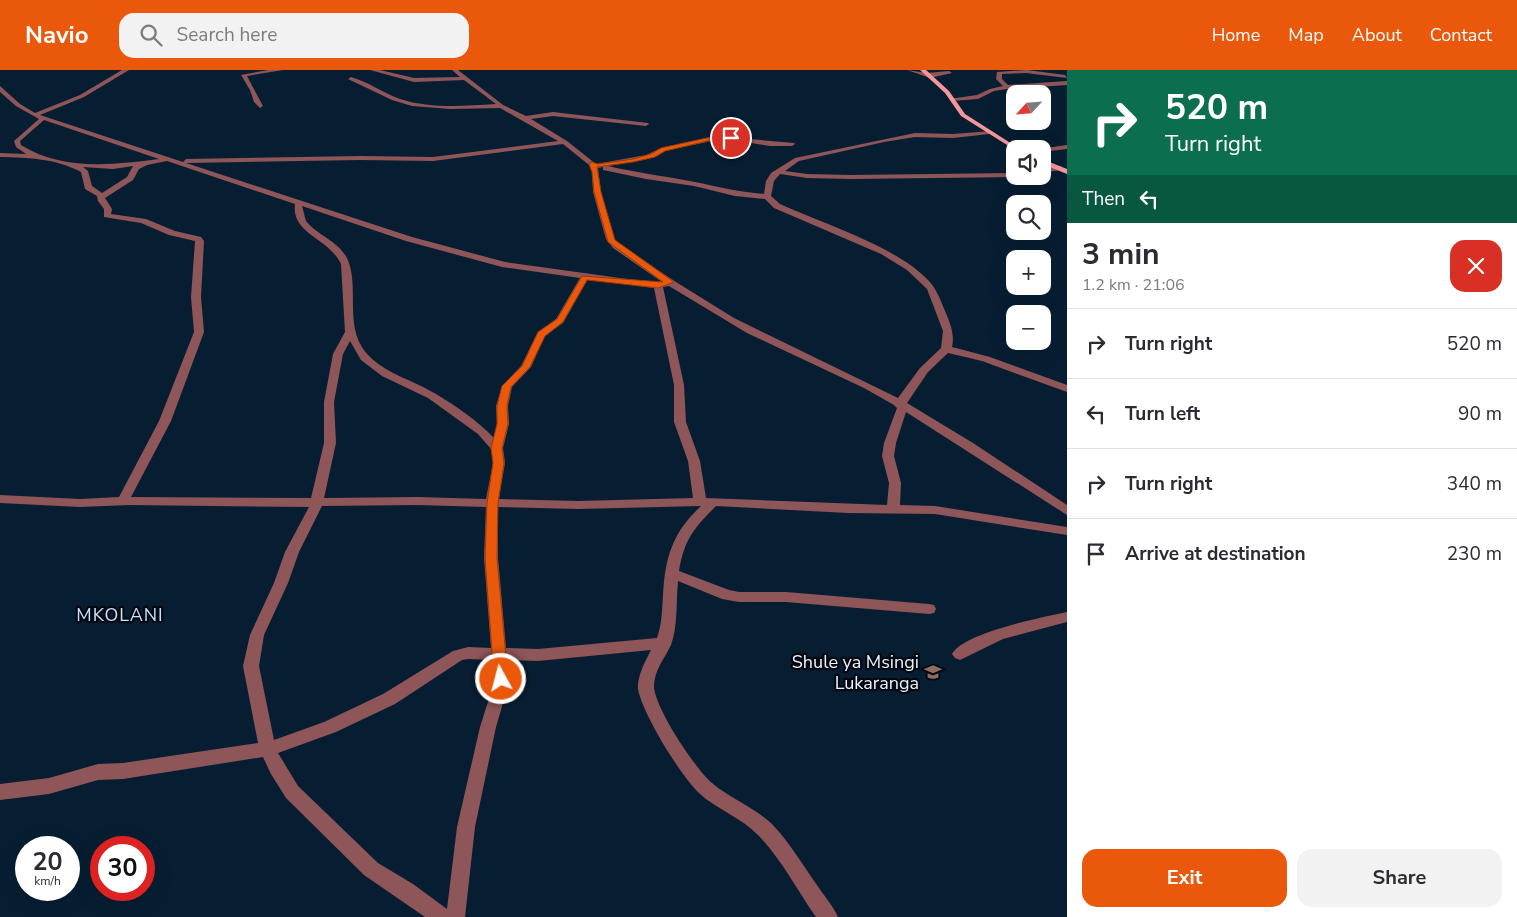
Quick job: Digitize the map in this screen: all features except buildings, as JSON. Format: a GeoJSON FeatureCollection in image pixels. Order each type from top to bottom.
{"type":"FeatureCollection","features":[{"type":"Feature","properties":{"kind":"main road"},"geometry":{"type":"LineString","coordinates":[[927,74],[952,99],[963,115],[1006,142]]}},
{"type":"Feature","properties":{"kind":"main road"},"geometry":{"type":"LineString","coordinates":[[1051,165],[1067,172]]}},
{"type":"Feature","properties":{"kind":"street"},"geometry":{"type":"LineString","coordinates":[[33,156],[18,146],[17,141],[39,116],[104,85],[126,70]]}},
{"type":"Feature","properties":{"kind":"street"},"geometry":{"type":"LineString","coordinates":[[260,106],[254,98],[253,90],[247,84],[244,76],[280,70]]}},
{"type":"Feature","properties":{"kind":"street"},"geometry":{"type":"LineString","coordinates":[[373,70],[414,80],[465,78]]}},
{"type":"Feature","properties":{"kind":"street"},"geometry":{"type":"LineString","coordinates":[[455,70],[501,106],[565,142],[595,165],[735,194],[768,197],[782,209],[884,252],[904,263],[924,280],[931,289],[948,331],[946,349],[924,370],[906,393],[901,406],[888,456],[895,482],[894,509]]}},
{"type":"Feature","properties":{"kind":"street"},"geometry":{"type":"LineString","coordinates":[[910,70],[927,74],[949,73]]}},
{"type":"Feature","properties":{"kind":"street"},"geometry":{"type":"LineString","coordinates":[[952,99],[978,98],[992,90],[1006,87],[999,79],[998,73],[1024,71],[1067,77]]}},
{"type":"Feature","properties":{"kind":"street"},"geometry":{"type":"LineString","coordinates":[[1024,71],[1035,76],[1034,79],[1040,83]]}},
{"type":"Feature","properties":{"kind":"street"},"geometry":{"type":"LineString","coordinates":[[351,78],[359,80],[374,90],[402,102],[441,108],[501,106]]}},
{"type":"Feature","properties":{"kind":"street"},"geometry":{"type":"LineString","coordinates":[[1023,85],[1067,83]]}},
{"type":"Feature","properties":{"kind":"street"},"geometry":{"type":"LineString","coordinates":[[0,88],[4,95],[12,101],[39,116],[142,152],[173,160],[409,239],[505,265],[585,277],[664,284]]}},
{"type":"Feature","properties":{"kind":"street"},"geometry":{"type":"LineString","coordinates":[[525,118],[553,114],[646,124]]}},
{"type":"Feature","properties":{"kind":"street"},"geometry":{"type":"LineString","coordinates":[[768,197],[770,180],[797,159],[915,135],[953,136],[989,132]]}},
{"type":"Feature","properties":{"kind":"street"},"geometry":{"type":"LineString","coordinates":[[595,165],[648,157],[663,149],[716,138],[731,138],[770,144],[792,144]]}},
{"type":"Feature","properties":{"kind":"street"},"geometry":{"type":"LineString","coordinates":[[0,155],[33,156],[71,165],[113,167],[173,160],[433,159],[565,142]]}},
{"type":"Feature","properties":{"kind":"street"},"geometry":{"type":"LineString","coordinates":[[1051,149],[1067,147]]}},
{"type":"Feature","properties":{"kind":"street"},"geometry":{"type":"LineString","coordinates":[[101,197],[130,178],[136,168],[151,162]]}},
{"type":"Feature","properties":{"kind":"street"},"geometry":{"type":"LineString","coordinates":[[71,165],[84,171],[90,184],[88,187],[91,191],[100,194],[110,216],[150,223],[200,241],[196,297],[199,332],[165,421],[123,501]]}},
{"type":"Feature","properties":{"kind":"street"},"geometry":{"type":"LineString","coordinates":[[595,165],[597,192],[612,242],[664,284],[770,341],[868,386],[1000,466],[1067,511]]}},
{"type":"Feature","properties":{"kind":"street"},"geometry":{"type":"LineString","coordinates":[[1051,169],[1058,168]]}},
{"type":"Feature","properties":{"kind":"street"},"geometry":{"type":"LineString","coordinates":[[778,172],[807,176],[851,178],[1006,175]]}},
{"type":"Feature","properties":{"kind":"street"},"geometry":{"type":"LineString","coordinates":[[299,202],[298,210],[302,222],[340,253],[345,264],[350,332],[365,358],[386,374],[432,396],[482,432],[497,448]]}},
{"type":"Feature","properties":{"kind":"street"},"geometry":{"type":"LineString","coordinates":[[455,917],[468,815],[489,724],[500,696],[501,679],[491,558],[492,503],[498,463],[497,448],[502,424],[502,406],[507,386],[526,367],[542,334],[560,321],[585,277]]}},
{"type":"Feature","properties":{"kind":"street"},"geometry":{"type":"LineString","coordinates":[[664,284],[661,304],[666,318],[668,340],[679,385],[680,422],[706,502]]}},
{"type":"Feature","properties":{"kind":"street"},"geometry":{"type":"LineString","coordinates":[[350,332],[338,354],[329,402],[330,443],[315,509],[292,552],[264,618],[254,648],[251,666],[268,749],[277,769],[292,792],[305,807],[371,869],[406,891],[441,917]]}},
{"type":"Feature","properties":{"kind":"street"},"geometry":{"type":"LineString","coordinates":[[946,349],[986,358],[1067,389]]}},
{"type":"Feature","properties":{"kind":"street"},"geometry":{"type":"LineString","coordinates":[[0,499],[80,503],[123,501],[418,501],[578,505],[706,502],[848,509],[935,510],[1067,530]]}},
{"type":"Feature","properties":{"kind":"street"},"geometry":{"type":"LineString","coordinates":[[706,502],[686,530],[676,552],[669,623],[664,643],[651,665],[646,685],[647,697],[701,785],[739,809],[765,830],[828,917]]}},
{"type":"Feature","properties":{"kind":"street"},"geometry":{"type":"LineString","coordinates":[[673,574],[739,598],[786,597],[929,609]]}},
{"type":"Feature","properties":{"kind":"street"},"geometry":{"type":"LineString","coordinates":[[960,654],[974,645],[1010,632],[1067,618]]}},
{"type":"Feature","properties":{"kind":"street"},"geometry":{"type":"LineString","coordinates":[[0,792],[50,786],[98,772],[123,771],[268,749],[330,727],[390,699],[458,655],[468,653],[538,655],[664,643]]}},
{"type":"Feature","properties":{"kind":"place","name":"Shule ya Msingi Lukaranga"},"geometry":{"type":"Point","coordinates":[933,672]}},
{"type":"Feature","properties":{"kind":"district","name":"MKOLANI"},"geometry":{"type":"Point","coordinates":[120,615]}},
{"type":"Feature","properties":{"kind":"route"},"geometry":{"type":"LineString","coordinates":[[501,679],[491,558],[492,503],[498,463],[497,448],[502,424],[502,406],[507,386],[526,367],[542,334],[560,321],[585,277],[649,285],[670,282],[612,242],[609,237],[604,210],[597,192],[596,172],[592,164],[598,166],[633,160],[653,156],[663,149],[716,138],[731,138]]}}]}
